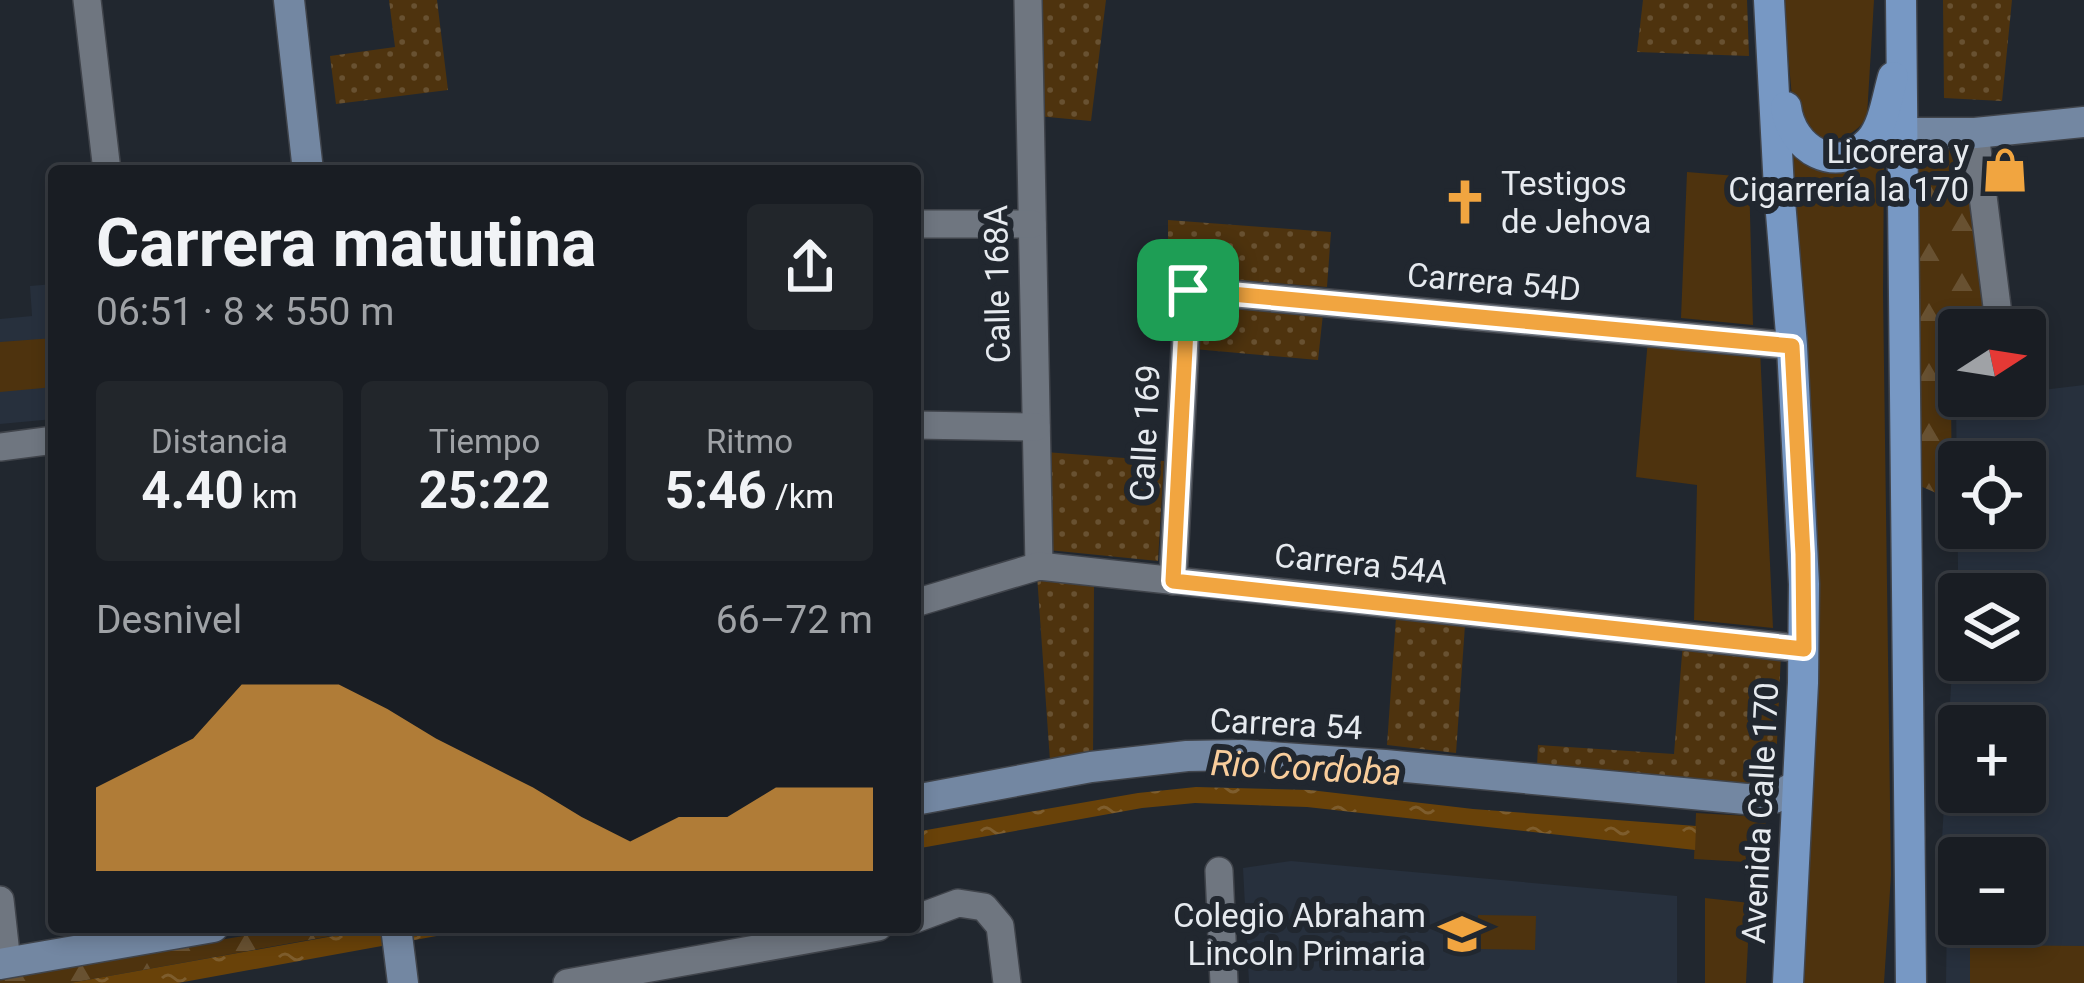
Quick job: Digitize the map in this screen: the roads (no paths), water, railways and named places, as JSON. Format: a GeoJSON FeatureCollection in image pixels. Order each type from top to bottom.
{"type":"FeatureCollection","features":[{"type":"Feature","properties":{"kind":"main road"},"geometry":{"type":"LineString","coordinates":[[1770,0],[1788,123],[1812,152],[1843,156],[1869,143],[1879,128],[1902,44]]}},
{"type":"Feature","properties":{"kind":"main road","name":"Avenida Calle 170"},"geometry":{"type":"LineString","coordinates":[[1770,0],[1803,554],[1804,649],[1788,983]]}},
{"type":"Feature","properties":{"kind":"main road"},"geometry":{"type":"LineString","coordinates":[[1901,0],[1911,983]]}},
{"type":"Feature","properties":{"kind":"street"},"geometry":{"type":"LineString","coordinates":[[87,0],[106,165]]}},
{"type":"Feature","properties":{"kind":"street"},"geometry":{"type":"LineString","coordinates":[[289,0],[307,165]]}},
{"type":"Feature","properties":{"kind":"street","name":"Calle 168A"},"geometry":{"type":"LineString","coordinates":[[1028,0],[1039,566]]}},
{"type":"Feature","properties":{"kind":"street"},"geometry":{"type":"LineString","coordinates":[[1903,133],[1975,133],[2084,122]]}},
{"type":"Feature","properties":{"kind":"street"},"geometry":{"type":"LineString","coordinates":[[1975,133],[1997,309]]}},
{"type":"Feature","properties":{"kind":"street"},"geometry":{"type":"LineString","coordinates":[[921,224],[1032,224]]}},
{"type":"Feature","properties":{"kind":"street","name":"Carrera 54D"},"geometry":{"type":"LineString","coordinates":[[1188,290],[1792,346]]}},
{"type":"Feature","properties":{"kind":"street","name":"Calle 169"},"geometry":{"type":"LineString","coordinates":[[1173,581],[1188,290]]}},
{"type":"Feature","properties":{"kind":"street"},"geometry":{"type":"LineString","coordinates":[[921,425],[1036,427]]}},
{"type":"Feature","properties":{"kind":"street"},"geometry":{"type":"LineString","coordinates":[[0,447],[48,441]]}},
{"type":"Feature","properties":{"kind":"street","name":"Carrera 54A"},"geometry":{"type":"LineString","coordinates":[[921,601],[1039,566],[1804,649]]}},
{"type":"Feature","properties":{"kind":"street","name":"Carrera 54"},"geometry":{"type":"LineString","coordinates":[[921,799],[1091,767],[1241,755],[1746,800],[1774,798],[1796,786]]}},
{"type":"Feature","properties":{"kind":"street"},"geometry":{"type":"LineString","coordinates":[[1219,871],[1224,983]]}},
{"type":"Feature","properties":{"kind":"street"},"geometry":{"type":"LineString","coordinates":[[0,900],[4,963],[170,933]]}},
{"type":"Feature","properties":{"kind":"street"},"geometry":{"type":"LineString","coordinates":[[921,917],[958,904],[973,904],[993,914],[1004,943],[1007,983]]}},
{"type":"Feature","properties":{"kind":"street"},"geometry":{"type":"LineString","coordinates":[[397,933],[403,983]]}},
{"type":"Feature","properties":{"kind":"street"},"geometry":{"type":"LineString","coordinates":[[567,983],[845,933]]}},
{"type":"Feature","properties":{"kind":"water"},"geometry":{"type":"Polygon","coordinates":[[[1196,787],[1310,790],[1473,809],[1696,826],[1695,850],[1307,807],[1195,803],[1142,808],[921,848],[921,831],[1196,787]]]}},
{"type":"Feature","properties":{"kind":"water"},"geometry":{"type":"Polygon","coordinates":[[[350,933],[453,933],[178,983],[70,983],[350,933]]]}},
{"type":"Feature","properties":{"kind":"place","name":"Licorera y Cigarrería la 170"},"geometry":{"type":"Point","coordinates":[2005,170]}},
{"type":"Feature","properties":{"kind":"place","name":"Testigos de Jehova"},"geometry":{"type":"Point","coordinates":[1465,202]}},
{"type":"Feature","properties":{"kind":"place","name":"Colegio Abraham Lincoln Primaria"},"geometry":{"type":"Point","coordinates":[1462,934]}},
{"type":"Feature","properties":{"kind":"water label","name":"Rio Cordoba"},"geometry":{"type":"Point","coordinates":[1306,768]}}]}
